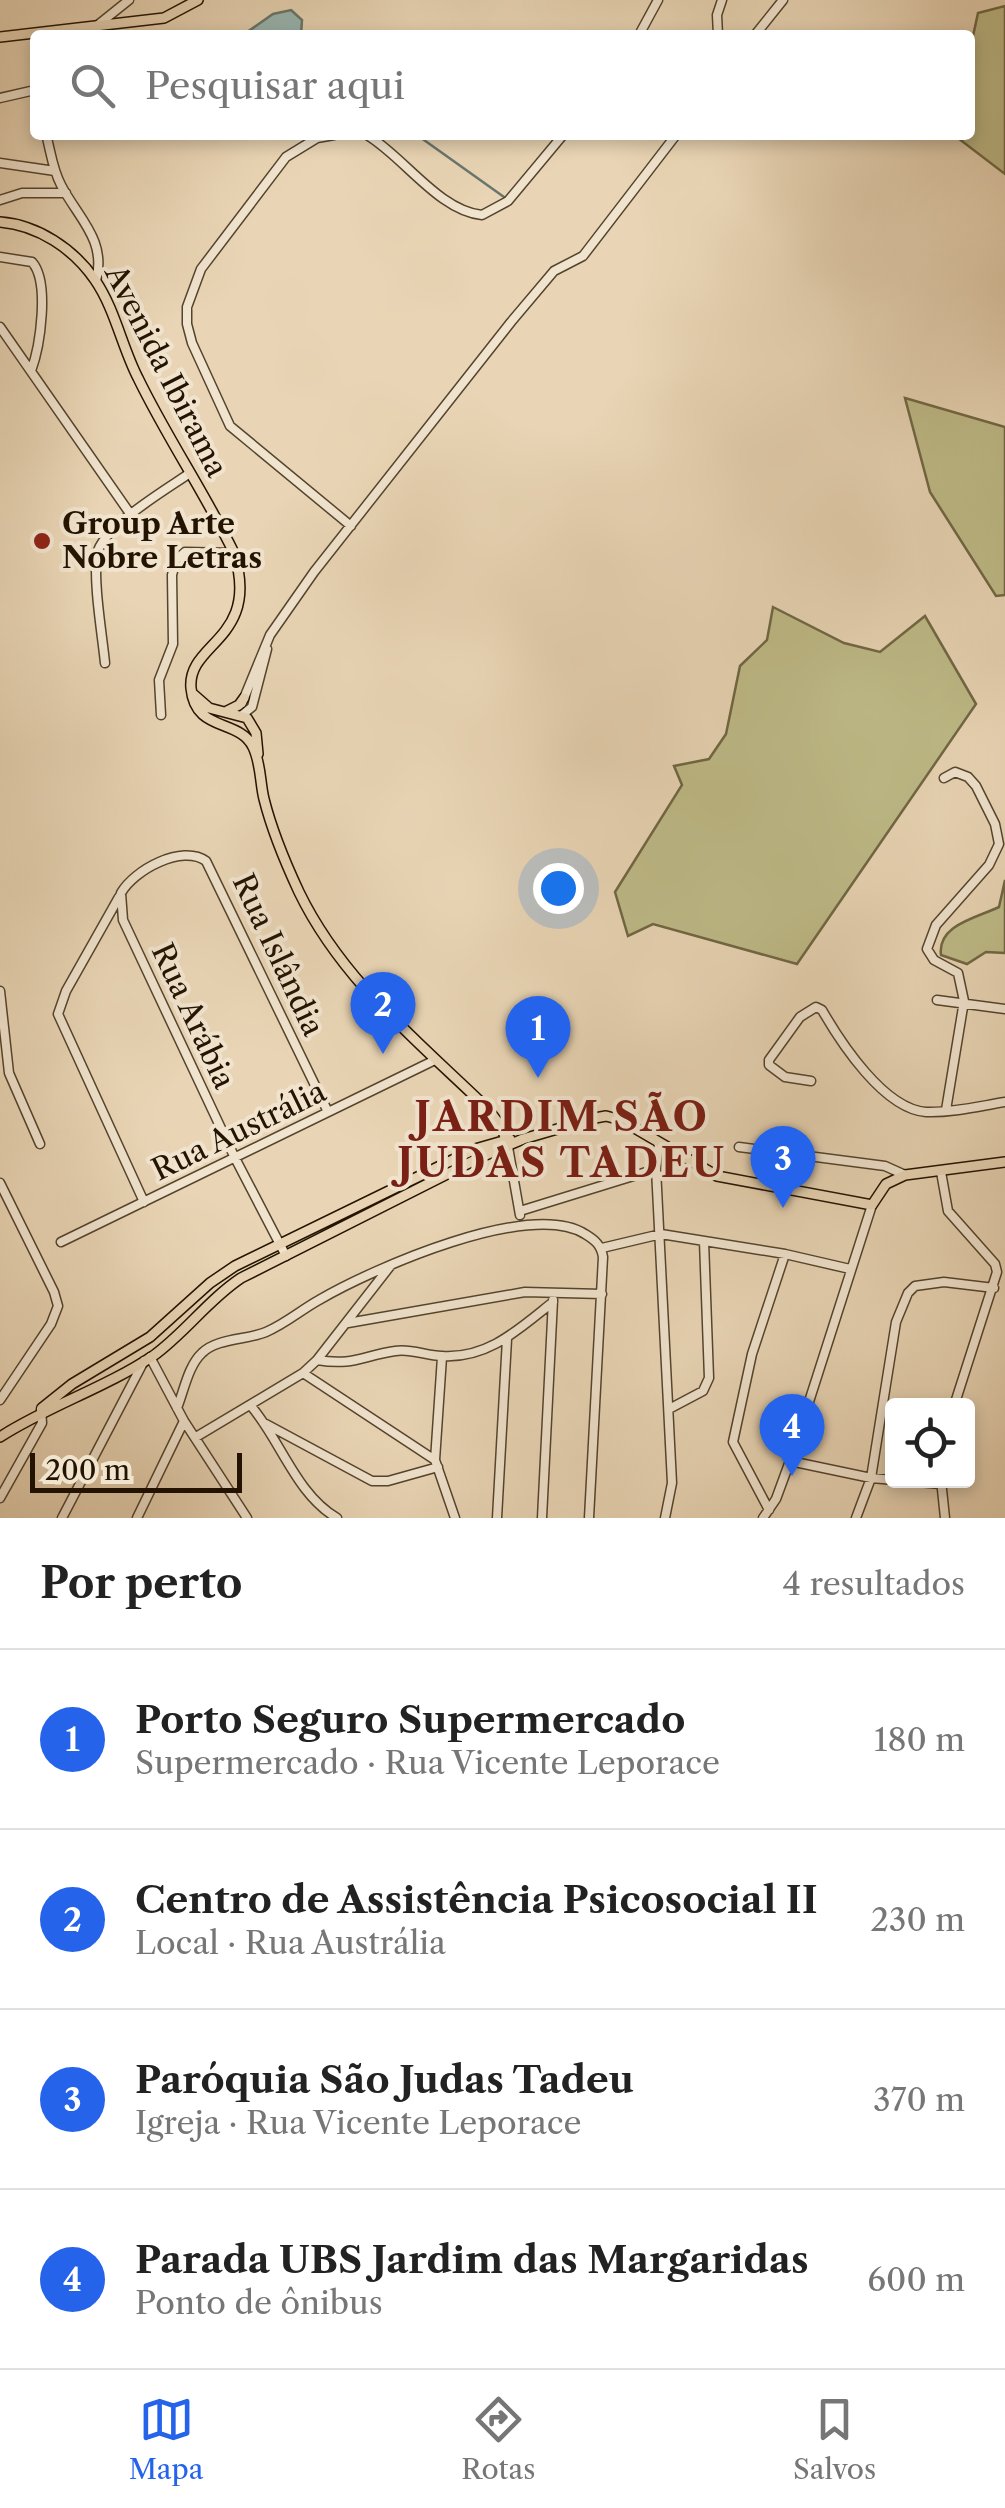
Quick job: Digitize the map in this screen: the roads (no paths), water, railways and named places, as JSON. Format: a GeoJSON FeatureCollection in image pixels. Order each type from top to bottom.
{"type":"FeatureCollection","features":[{"type":"Feature","properties":{"kind":"main road"},"geometry":{"type":"LineString","coordinates":[[66,30],[164,18],[198,0]]}},
{"type":"Feature","properties":{"kind":"main road"},"geometry":{"type":"LineString","coordinates":[[0,37],[30,34]]}},
{"type":"Feature","properties":{"kind":"main road","name":"Avenida Ibirama"},"geometry":{"type":"LineString","coordinates":[[0,222],[46,235],[68,251],[96,281],[136,376],[234,553],[242,584],[236,614],[193,670],[192,692]]}},
{"type":"Feature","properties":{"kind":"main road"},"geometry":{"type":"LineString","coordinates":[[192,692],[210,708],[242,715],[251,722],[271,824],[319,929],[369,996],[488,1108],[507,1144]]}},
{"type":"Feature","properties":{"kind":"main road"},"geometry":{"type":"LineString","coordinates":[[192,692],[198,711],[248,740]]}},
{"type":"Feature","properties":{"kind":"main road"},"geometry":{"type":"LineString","coordinates":[[224,712],[244,698]]}},
{"type":"Feature","properties":{"kind":"main road"},"geometry":{"type":"LineString","coordinates":[[224,727],[242,715]]}},
{"type":"Feature","properties":{"kind":"main road"},"geometry":{"type":"LineString","coordinates":[[242,715],[258,760]]}},
{"type":"Feature","properties":{"kind":"main road"},"geometry":{"type":"LineString","coordinates":[[42,1412],[72,1384],[150,1337],[225,1273],[475,1150],[606,1116],[632,1126],[717,1176],[872,1205],[886,1184],[905,1175],[1005,1162]]}},
{"type":"Feature","properties":{"kind":"main road"},"geometry":{"type":"LineString","coordinates":[[0,1434],[147,1359],[181,1333],[224,1290],[507,1144]]}},
{"type":"Feature","properties":{"kind":"main road"},"geometry":{"type":"LineString","coordinates":[[72,1384],[71,1391],[78,1396]]}},
{"type":"Feature","properties":{"kind":"street"},"geometry":{"type":"LineString","coordinates":[[95,27],[129,0]]}},
{"type":"Feature","properties":{"kind":"street"},"geometry":{"type":"LineString","coordinates":[[642,30],[658,0]]}},
{"type":"Feature","properties":{"kind":"street"},"geometry":{"type":"LineString","coordinates":[[718,30],[722,0]]}},
{"type":"Feature","properties":{"kind":"street"},"geometry":{"type":"LineString","coordinates":[[759,30],[783,0]]}},
{"type":"Feature","properties":{"kind":"street"},"geometry":{"type":"LineString","coordinates":[[0,98],[30,91]]}},
{"type":"Feature","properties":{"kind":"street"},"geometry":{"type":"LineString","coordinates":[[47,140],[55,172],[96,240],[96,281]]}},
{"type":"Feature","properties":{"kind":"street"},"geometry":{"type":"LineString","coordinates":[[314,140],[286,157],[201,269],[193,284],[187,324],[230,426],[351,526]]}},
{"type":"Feature","properties":{"kind":"street"},"geometry":{"type":"LineString","coordinates":[[374,140],[462,210],[482,215],[508,202],[559,140]]}},
{"type":"Feature","properties":{"kind":"street"},"geometry":{"type":"LineString","coordinates":[[270,635],[254,702],[249,712],[242,715],[244,698],[270,635],[351,526],[511,322],[554,272],[584,256],[672,140]]}},
{"type":"Feature","properties":{"kind":"street"},"geometry":{"type":"LineString","coordinates":[[0,163],[55,172]]}},
{"type":"Feature","properties":{"kind":"street"},"geometry":{"type":"LineString","coordinates":[[0,200],[22,194],[66,193]]}},
{"type":"Feature","properties":{"kind":"street"},"geometry":{"type":"LineString","coordinates":[[0,257],[32,262],[41,278],[39,344],[31,371]]}},
{"type":"Feature","properties":{"kind":"street"},"geometry":{"type":"LineString","coordinates":[[0,327],[131,515]]}},
{"type":"Feature","properties":{"kind":"street"},"geometry":{"type":"LineString","coordinates":[[104,663],[98,554],[102,542],[131,515],[190,473]]}},
{"type":"Feature","properties":{"kind":"street"},"geometry":{"type":"LineString","coordinates":[[162,715],[159,680],[173,644],[173,567],[185,552],[234,553]]}},
{"type":"Feature","properties":{"kind":"street"},"geometry":{"type":"LineString","coordinates":[[944,778],[955,772],[968,777],[998,832],[996,854],[936,925],[927,949],[934,960],[958,973],[964,1001],[946,1110]]}},
{"type":"Feature","properties":{"kind":"street","name":"Rua Islândia"},"geometry":{"type":"LineString","coordinates":[[121,894],[137,873],[161,861],[196,855],[206,861],[328,1112]]}},
{"type":"Feature","properties":{"kind":"street"},"geometry":{"type":"LineString","coordinates":[[121,894],[66,991],[58,1014],[144,1202]]}},
{"type":"Feature","properties":{"kind":"street","name":"Rua Arábia"},"geometry":{"type":"LineString","coordinates":[[121,894],[123,920],[234,1156],[286,1256]]}},
{"type":"Feature","properties":{"kind":"street"},"geometry":{"type":"LineString","coordinates":[[0,991],[9,1073],[40,1144]]}},
{"type":"Feature","properties":{"kind":"street"},"geometry":{"type":"LineString","coordinates":[[937,1000],[1005,1009]]}},
{"type":"Feature","properties":{"kind":"street"},"geometry":{"type":"LineString","coordinates":[[811,1081],[785,1078],[768,1060],[809,1009],[822,1010],[854,1061],[916,1110],[946,1110],[1005,1100]]}},
{"type":"Feature","properties":{"kind":"street","name":"Rua Austrália"},"geometry":{"type":"LineString","coordinates":[[61,1242],[435,1060]]}},
{"type":"Feature","properties":{"kind":"street"},"geometry":{"type":"LineString","coordinates":[[659,1143],[656,1169],[672,1482],[665,1518]]}},
{"type":"Feature","properties":{"kind":"street"},"geometry":{"type":"LineString","coordinates":[[507,1144],[522,1224]]}},
{"type":"Feature","properties":{"kind":"street"},"geometry":{"type":"LineString","coordinates":[[739,1147],[885,1166],[905,1175]]}},
{"type":"Feature","properties":{"kind":"street"},"geometry":{"type":"LineString","coordinates":[[520,1211],[656,1169]]}},
{"type":"Feature","properties":{"kind":"street"},"geometry":{"type":"LineString","coordinates":[[942,1172],[948,1212],[996,1264],[994,1288],[957,1398]]}},
{"type":"Feature","properties":{"kind":"street"},"geometry":{"type":"LineString","coordinates":[[0,1183],[58,1306],[51,1324],[0,1400]]}},
{"type":"Feature","properties":{"kind":"street"},"geometry":{"type":"LineString","coordinates":[[766,1514],[790,1461],[872,1205]]}},
{"type":"Feature","properties":{"kind":"street"},"geometry":{"type":"LineString","coordinates":[[0,1214],[15,1216]]}},
{"type":"Feature","properties":{"kind":"street"},"geometry":{"type":"LineString","coordinates":[[177,1408],[196,1359],[210,1346],[266,1332],[316,1301],[394,1262],[522,1224],[548,1223],[576,1229],[602,1248],[661,1234],[850,1269]]}},
{"type":"Feature","properties":{"kind":"street"},"geometry":{"type":"LineString","coordinates":[[670,1409],[703,1391],[709,1378],[704,1241]]}},
{"type":"Feature","properties":{"kind":"street"},"geometry":{"type":"LineString","coordinates":[[589,1518],[602,1248]]}},
{"type":"Feature","properties":{"kind":"street"},"geometry":{"type":"LineString","coordinates":[[766,1514],[733,1442],[752,1354],[785,1254]]}},
{"type":"Feature","properties":{"kind":"street"},"geometry":{"type":"LineString","coordinates":[[196,1438],[303,1373],[348,1323],[394,1262]]}},
{"type":"Feature","properties":{"kind":"street"},"geometry":{"type":"LineString","coordinates":[[856,1518],[870,1478],[896,1322],[908,1292],[916,1286],[944,1282],[994,1288]]}},
{"type":"Feature","properties":{"kind":"street"},"geometry":{"type":"LineString","coordinates":[[542,1518],[554,1291]]}},
{"type":"Feature","properties":{"kind":"street"},"geometry":{"type":"LineString","coordinates":[[348,1323],[525,1292],[602,1294]]}},
{"type":"Feature","properties":{"kind":"street"},"geometry":{"type":"LineString","coordinates":[[317,1360],[350,1363],[396,1350],[442,1356],[481,1351],[507,1338],[553,1302]]}},
{"type":"Feature","properties":{"kind":"street"},"geometry":{"type":"LineString","coordinates":[[496,1518],[507,1338]]}},
{"type":"Feature","properties":{"kind":"street"},"geometry":{"type":"LineString","coordinates":[[442,1356],[436,1463],[456,1518]]}},
{"type":"Feature","properties":{"kind":"street"},"geometry":{"type":"LineString","coordinates":[[147,1359],[247,1518]]}},
{"type":"Feature","properties":{"kind":"street"},"geometry":{"type":"LineString","coordinates":[[62,1518],[147,1359]]}},
{"type":"Feature","properties":{"kind":"street"},"geometry":{"type":"LineString","coordinates":[[303,1373],[436,1463]]}},
{"type":"Feature","properties":{"kind":"street"},"geometry":{"type":"LineString","coordinates":[[251,1406],[307,1491],[337,1518]]}},
{"type":"Feature","properties":{"kind":"street"},"geometry":{"type":"LineString","coordinates":[[0,1498],[42,1422],[42,1412]]}},
{"type":"Feature","properties":{"kind":"street"},"geometry":{"type":"LineString","coordinates":[[137,1518],[184,1421]]}},
{"type":"Feature","properties":{"kind":"street"},"geometry":{"type":"LineString","coordinates":[[266,1424],[372,1481],[388,1481],[436,1463]]}},
{"type":"Feature","properties":{"kind":"street"},"geometry":{"type":"LineString","coordinates":[[280,1447],[287,1436]]}},
{"type":"Feature","properties":{"kind":"street"},"geometry":{"type":"LineString","coordinates":[[790,1461],[885,1479]]}},
{"type":"Feature","properties":{"kind":"street"},"geometry":{"type":"LineString","coordinates":[[942,1488],[945,1518]]}},
{"type":"Feature","properties":{"kind":"water"},"geometry":{"type":"Polygon","coordinates":[[[291,10],[302,20],[301,30],[250,30],[273,14],[291,10]]]}},
{"type":"Feature","properties":{"kind":"waterway"},"geometry":{"type":"LineString","coordinates":[[424,140],[504,197]]}},
{"type":"Feature","properties":{"kind":"place","name":"Group Arte Nobre Letras"},"geometry":{"type":"Point","coordinates":[42,541]}},
{"type":"Feature","properties":{"kind":"place","name":"Centro de Assistência Psicosocial II"},"geometry":{"type":"Point","coordinates":[383,1054]}},
{"type":"Feature","properties":{"kind":"place","name":"Porto Seguro Supermercado"},"geometry":{"type":"Point","coordinates":[538,1078]}},
{"type":"Feature","properties":{"kind":"place","name":"Paróquia São Judas Tadeu"},"geometry":{"type":"Point","coordinates":[783,1208]}},
{"type":"Feature","properties":{"kind":"place","name":"Parada UBS Jardim das Margaridas"},"geometry":{"type":"Point","coordinates":[792,1476]}},
{"type":"Feature","properties":{"kind":"district","name":"JARDIM SÃO JUDAS TADEU"},"geometry":{"type":"Point","coordinates":[562,1140]}}]}
